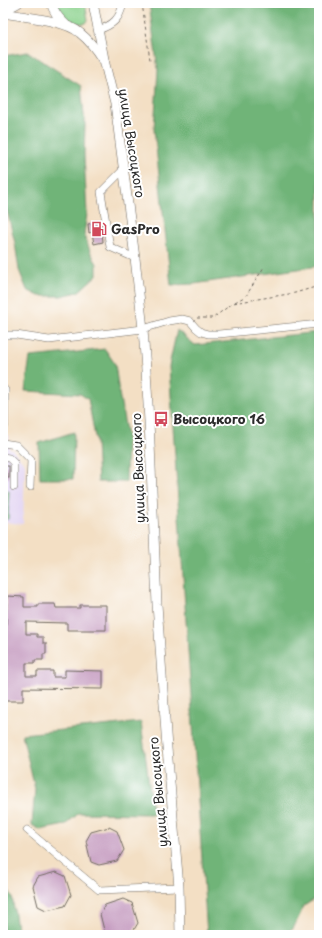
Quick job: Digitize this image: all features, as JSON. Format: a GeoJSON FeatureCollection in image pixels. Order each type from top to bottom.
{"type":"FeatureCollection","features":[{"type":"Feature","properties":{"kind":"main road"},"geometry":{"type":"LineString","coordinates":[[3,12],[18,3]]}},
{"type":"Feature","properties":{"kind":"main road"},"geometry":{"type":"LineString","coordinates":[[51,3],[54,11],[68,26]]}},
{"type":"Feature","properties":{"kind":"main road","name":"улица Высоцкого"},"geometry":{"type":"LineString","coordinates":[[93,3],[114,104],[124,169],[143,329],[157,612],[178,887],[180,935]]}},
{"type":"Feature","properties":{"kind":"main road"},"geometry":{"type":"LineString","coordinates":[[3,12],[68,26],[79,32],[92,44],[105,64]]}},
{"type":"Feature","properties":{"kind":"main road"},"geometry":{"type":"LineString","coordinates":[[79,32],[98,30]]}},
{"type":"Feature","properties":{"kind":"lane"},"geometry":{"type":"LineString","coordinates":[[98,30],[107,27],[118,18],[123,3]]}},
{"type":"Feature","properties":{"kind":"lane"},"geometry":{"type":"LineString","coordinates":[[124,169],[101,192],[110,247],[135,258]]}},
{"type":"Feature","properties":{"kind":"lane"},"geometry":{"type":"LineString","coordinates":[[3,335],[16,335],[49,340],[143,329],[169,320],[182,319],[190,321],[201,332],[208,334],[319,324]]}},
{"type":"Feature","properties":{"kind":"lane"},"geometry":{"type":"LineString","coordinates":[[3,388],[5,390],[5,425],[3,425]]}},
{"type":"Feature","properties":{"kind":"lane"},"geometry":{"type":"LineString","coordinates":[[3,443],[16,445],[31,460],[30,487]]}},
{"type":"Feature","properties":{"kind":"lane"},"geometry":{"type":"LineString","coordinates":[[3,457],[9,458],[14,463],[14,487]]}},
{"type":"Feature","properties":{"kind":"lane"},"geometry":{"type":"LineString","coordinates":[[27,830],[99,890],[178,887]]}},
{"type":"Feature","properties":{"kind":"path"},"geometry":{"type":"LineString","coordinates":[[142,3],[150,60]]}},
{"type":"Feature","properties":{"kind":"path"},"geometry":{"type":"LineString","coordinates":[[190,321],[199,318],[213,318],[233,303],[246,296],[264,267]]}},
{"type":"Feature","properties":{"kind":"path"},"geometry":{"type":"LineString","coordinates":[[233,303],[295,293],[319,286]]}},
{"type":"Feature","properties":{"kind":"shaded area"},"geometry":{"type":"Polygon","coordinates":[[[3,435],[9,435],[9,448],[12,449],[25,464],[23,524],[3,522],[3,435]]]}},
{"type":"Feature","properties":{"kind":"green space"},"geometry":{"type":"Polygon","coordinates":[[[57,3],[85,3],[88,20],[86,23],[76,23],[68,19],[61,12],[57,3]]]}},
{"type":"Feature","properties":{"kind":"green space"},"geometry":{"type":"Polygon","coordinates":[[[149,3],[319,3],[319,266],[194,284],[171,285],[154,129],[158,70],[149,3]]]}},
{"type":"Feature","properties":{"kind":"green space"},"geometry":{"type":"Polygon","coordinates":[[[28,52],[81,86],[85,125],[84,154],[87,214],[84,234],[90,251],[97,264],[97,275],[78,292],[61,296],[39,296],[27,290],[19,270],[15,243],[3,195],[3,56],[28,52]]]}},
{"type":"Feature","properties":{"kind":"green space"},"geometry":{"type":"Polygon","coordinates":[[[177,330],[195,345],[319,332],[319,896],[304,906],[293,929],[279,935],[207,935],[169,366],[177,330]]]}},
{"type":"Feature","properties":{"kind":"green space"},"geometry":{"type":"Polygon","coordinates":[[[105,349],[115,364],[127,436],[126,482],[98,482],[96,442],[88,399],[80,394],[25,391],[30,357],[105,349]]]}},
{"type":"Feature","properties":{"kind":"green space"},"geometry":{"type":"Polygon","coordinates":[[[74,432],[73,479],[40,479],[39,443],[74,432]]]}},
{"type":"Feature","properties":{"kind":"green space"},"geometry":{"type":"Polygon","coordinates":[[[3,491],[9,491],[8,519],[3,520],[3,491]]]}},
{"type":"Feature","properties":{"kind":"green space"},"geometry":{"type":"Polygon","coordinates":[[[141,722],[153,814],[79,813],[65,825],[40,830],[32,825],[35,789],[22,734],[141,722]]]}},
{"type":"Feature","properties":{"kind":"green space"},"geometry":{"type":"Polygon","coordinates":[[[3,880],[12,896],[18,935],[3,935],[3,880]]]}},
{"type":"Feature","properties":{"kind":"building"},"geometry":{"type":"Polygon","coordinates":[[[101,222],[103,242],[94,244],[92,232],[89,233],[88,224],[101,222]]]}},
{"type":"Feature","properties":{"kind":"building"},"geometry":{"type":"Polygon","coordinates":[[[3,466],[9,466],[9,478],[3,478],[3,466]]]}},
{"type":"Feature","properties":{"kind":"building"},"geometry":{"type":"Polygon","coordinates":[[[7,596],[24,597],[24,607],[38,607],[38,604],[55,604],[56,608],[80,608],[80,605],[106,605],[106,630],[67,630],[67,623],[26,622],[26,634],[37,634],[37,637],[43,637],[43,643],[46,643],[46,654],[43,654],[43,660],[35,660],[35,663],[26,663],[26,676],[37,676],[37,671],[53,671],[53,677],[65,677],[65,670],[103,671],[103,689],[23,688],[23,701],[3,701],[3,633],[6,633],[7,596]]]}},
{"type":"Feature","properties":{"kind":"building"},"geometry":{"type":"Polygon","coordinates":[[[109,827],[117,831],[124,850],[117,861],[99,865],[91,862],[86,841],[91,832],[109,827]]]}},
{"type":"Feature","properties":{"kind":"building"},"geometry":{"type":"Polygon","coordinates":[[[56,872],[65,876],[71,895],[65,906],[46,910],[38,906],[33,886],[38,877],[56,872]]]}},
{"type":"Feature","properties":{"kind":"building"},"geometry":{"type":"Polygon","coordinates":[[[123,899],[132,903],[138,923],[132,933],[125,935],[107,935],[105,934],[100,914],[105,905],[123,899]]]}},
{"type":"Feature","properties":{"kind":"place","name":"GasPro"},"geometry":{"type":"Point","coordinates":[99,229]}},
{"type":"Feature","properties":{"kind":"place","name":"Высоцкого 16"},"geometry":{"type":"Point","coordinates":[161,419]}}]}
